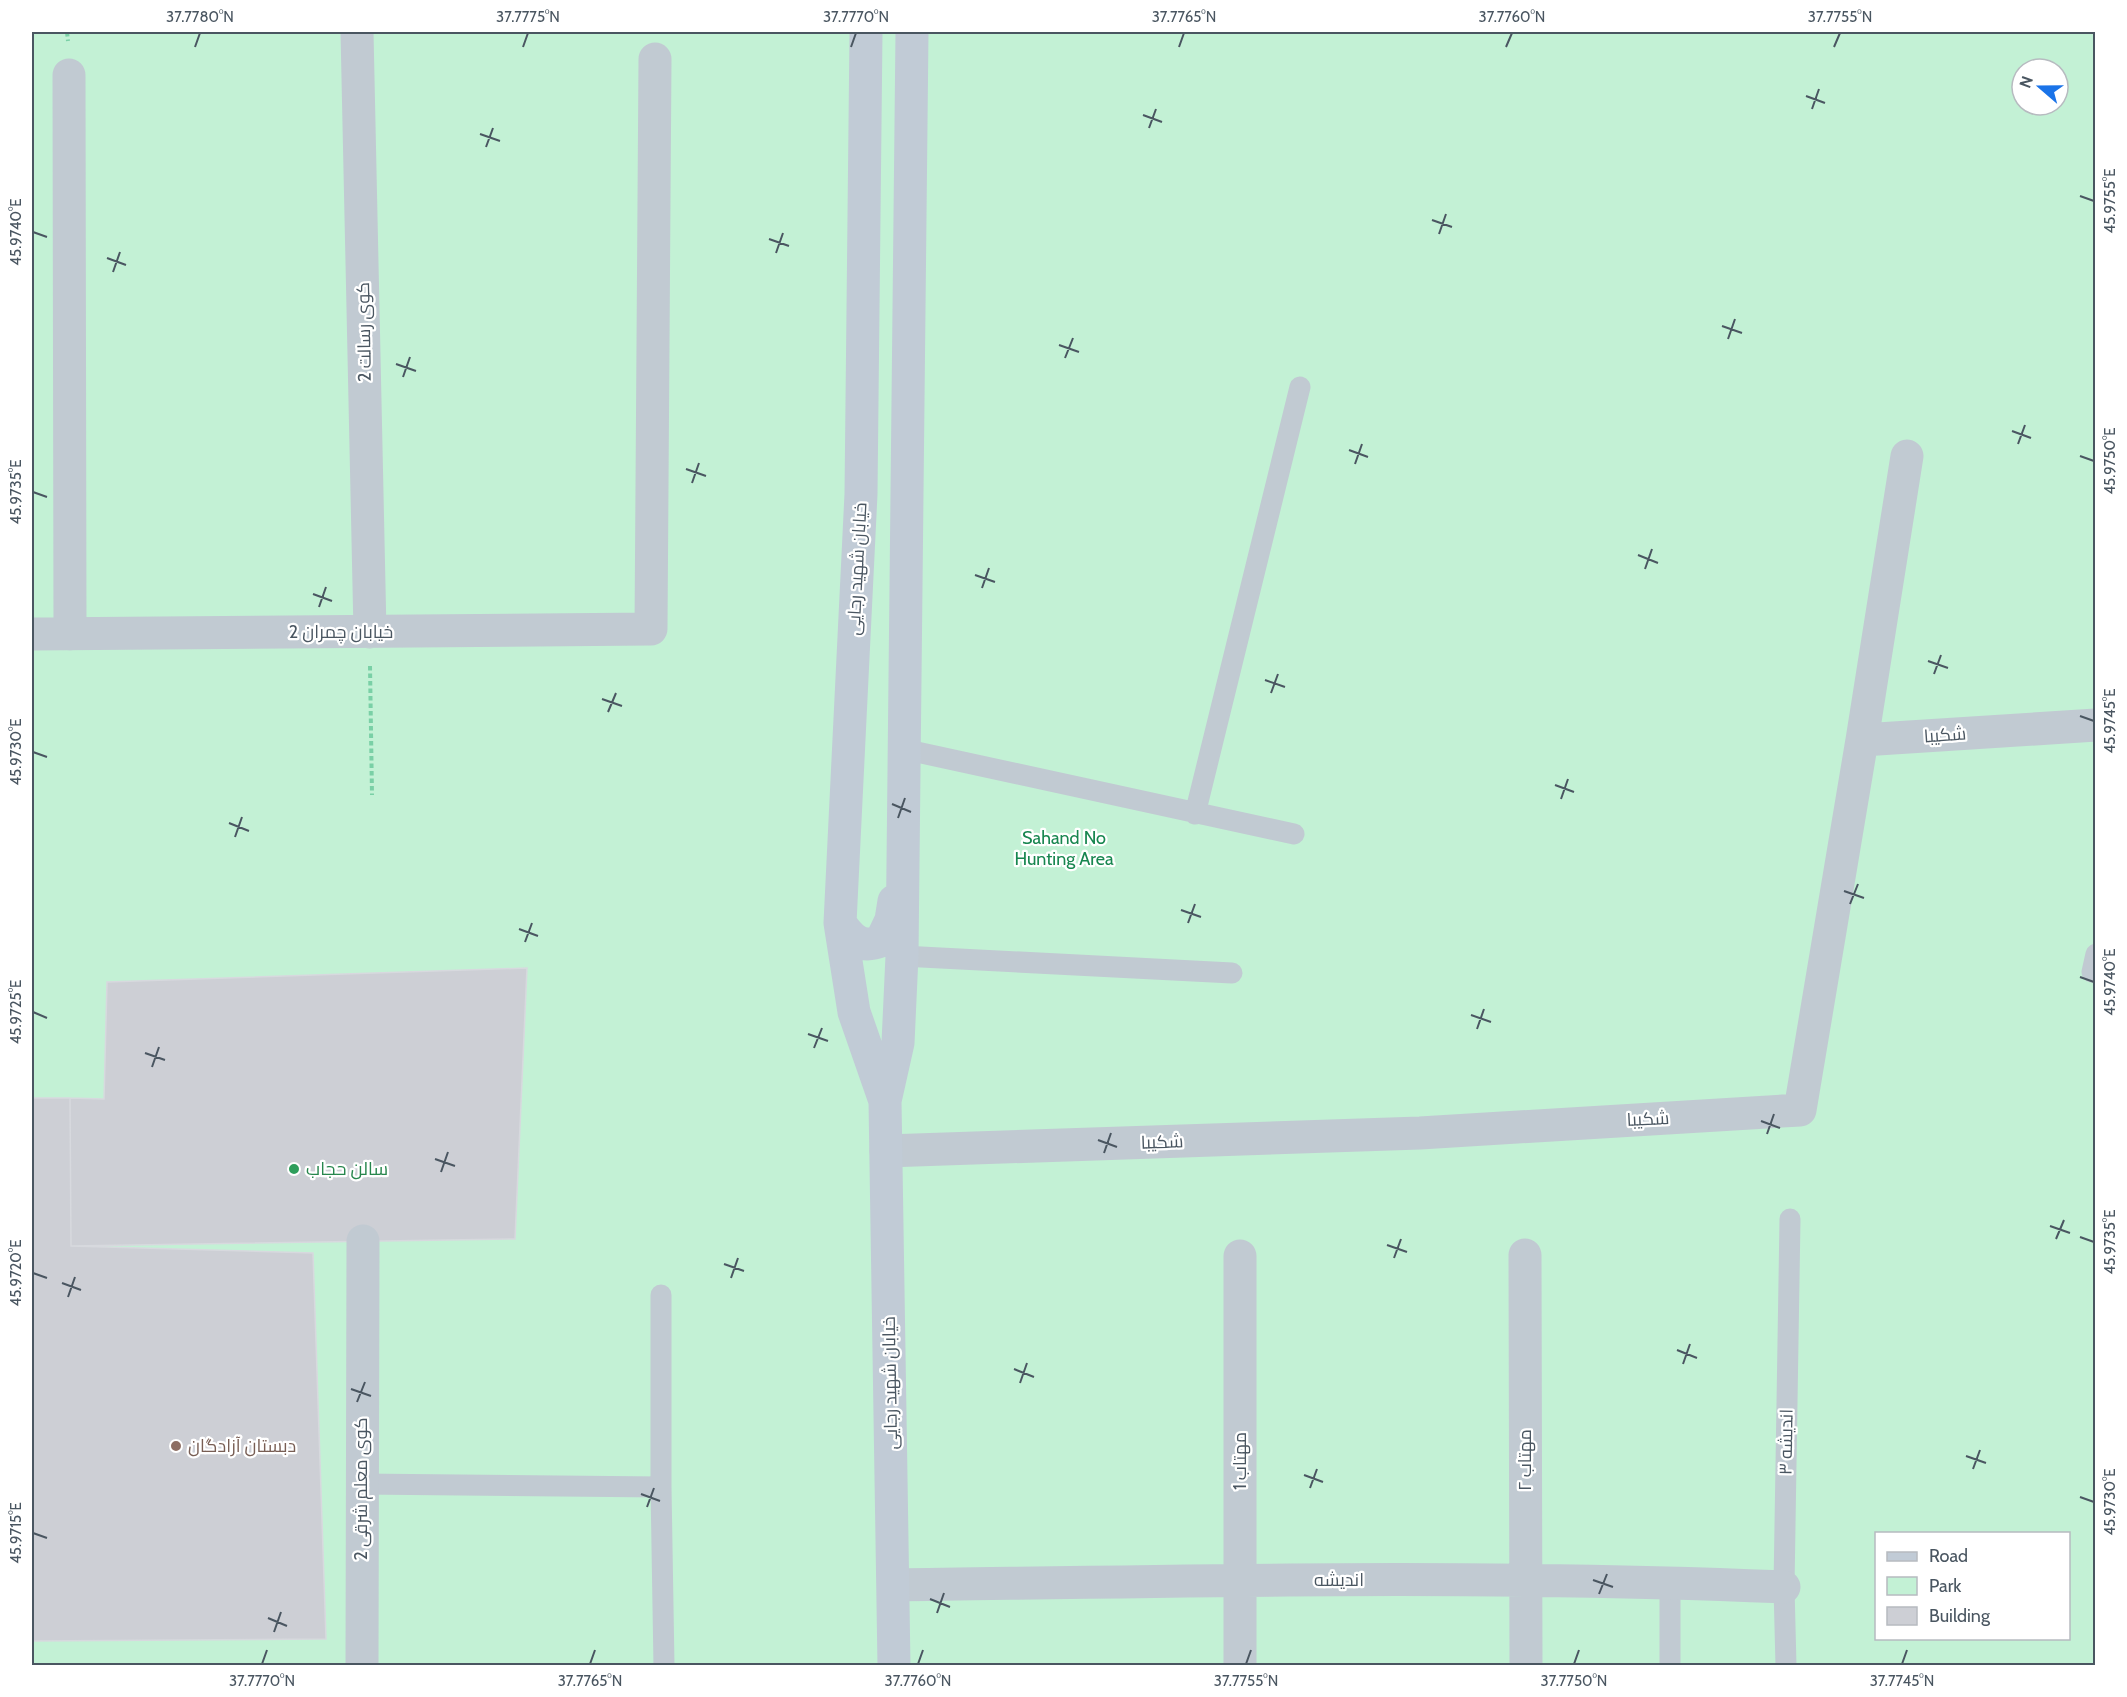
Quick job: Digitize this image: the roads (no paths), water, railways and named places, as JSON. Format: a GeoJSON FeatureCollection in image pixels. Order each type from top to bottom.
{"type":"FeatureCollection","features":[{"type":"Feature","properties":{"kind":"street","name":"کوی رسالت 2"},"geometry":{"type":"LineString","coordinates":[[357,32],[370,632]]}},
{"type":"Feature","properties":{"kind":"street","name":"خیابان شهید رجایی"},"geometry":{"type":"LineString","coordinates":[[866,32],[861,494],[840,923],[854,1012],[885,1101]]}},
{"type":"Feature","properties":{"kind":"street","name":"خیابان شهید رجایی"},"geometry":{"type":"LineString","coordinates":[[894,1665],[885,1101],[898,1044],[902,956],[901,853],[912,32]]}},
{"type":"Feature","properties":{"kind":"street","name":"خیابان چمران 2"},"geometry":{"type":"LineString","coordinates":[[32,634],[651,629],[655,58]]}},
{"type":"Feature","properties":{"kind":"street"},"geometry":{"type":"LineString","coordinates":[[69,75],[70,634]]}},
{"type":"Feature","properties":{"kind":"street"},"geometry":{"type":"LineString","coordinates":[[1862,740],[1907,456]]}},
{"type":"Feature","properties":{"kind":"street","name":"شکیبا"},"geometry":{"type":"LineString","coordinates":[[886,1151],[1420,1133],[1800,1110],[1862,740],[2096,725]]}},
{"type":"Feature","properties":{"kind":"street"},"geometry":{"type":"LineString","coordinates":[[840,923],[850,938],[860,944],[872,945],[881,941],[891,920],[901,853]]}},
{"type":"Feature","properties":{"kind":"street","name":"کوی معلم شرقی 2"},"geometry":{"type":"LineString","coordinates":[[362,1665],[363,1241]]}},
{"type":"Feature","properties":{"kind":"street","name":"مهتاب ۲"},"geometry":{"type":"LineString","coordinates":[[1525,1255],[1526,1665]]}},
{"type":"Feature","properties":{"kind":"street","name":"مهتاب 1"},"geometry":{"type":"LineString","coordinates":[[1240,1256],[1240,1665]]}},
{"type":"Feature","properties":{"kind":"street","name":"اندیشه"},"geometry":{"type":"LineString","coordinates":[[894,1585],[1240,1580],[1526,1580],[1670,1582],[1784,1587]]}},
{"type":"Feature","properties":{"kind":"lane"},"geometry":{"type":"LineString","coordinates":[[1195,814],[1300,387]]}},
{"type":"Feature","properties":{"kind":"lane"},"geometry":{"type":"LineString","coordinates":[[903,749],[1294,834]]}},
{"type":"Feature","properties":{"kind":"lane"},"geometry":{"type":"LineString","coordinates":[[902,956],[1232,973]]}},
{"type":"Feature","properties":{"kind":"lane","name":"اندیشه ۳"},"geometry":{"type":"LineString","coordinates":[[1786,1665],[1784,1587],[1790,1219]]}},
{"type":"Feature","properties":{"kind":"lane"},"geometry":{"type":"LineString","coordinates":[[661,1295],[664,1665]]}},
{"type":"Feature","properties":{"kind":"lane"},"geometry":{"type":"LineString","coordinates":[[361,1484],[661,1487]]}},
{"type":"Feature","properties":{"kind":"lane"},"geometry":{"type":"LineString","coordinates":[[1670,1582],[1670,1665]]}},
{"type":"Feature","properties":{"kind":"place","name":"سالن حجاب"},"geometry":{"type":"Point","coordinates":[294,1169]}},
{"type":"Feature","properties":{"kind":"place","name":"دبستان آزادگان"},"geometry":{"type":"Point","coordinates":[176,1446]}},
{"type":"Feature","properties":{"kind":"park label","name":"Sahand No Hunting Area"},"geometry":{"type":"Point","coordinates":[1064,848]}}]}
